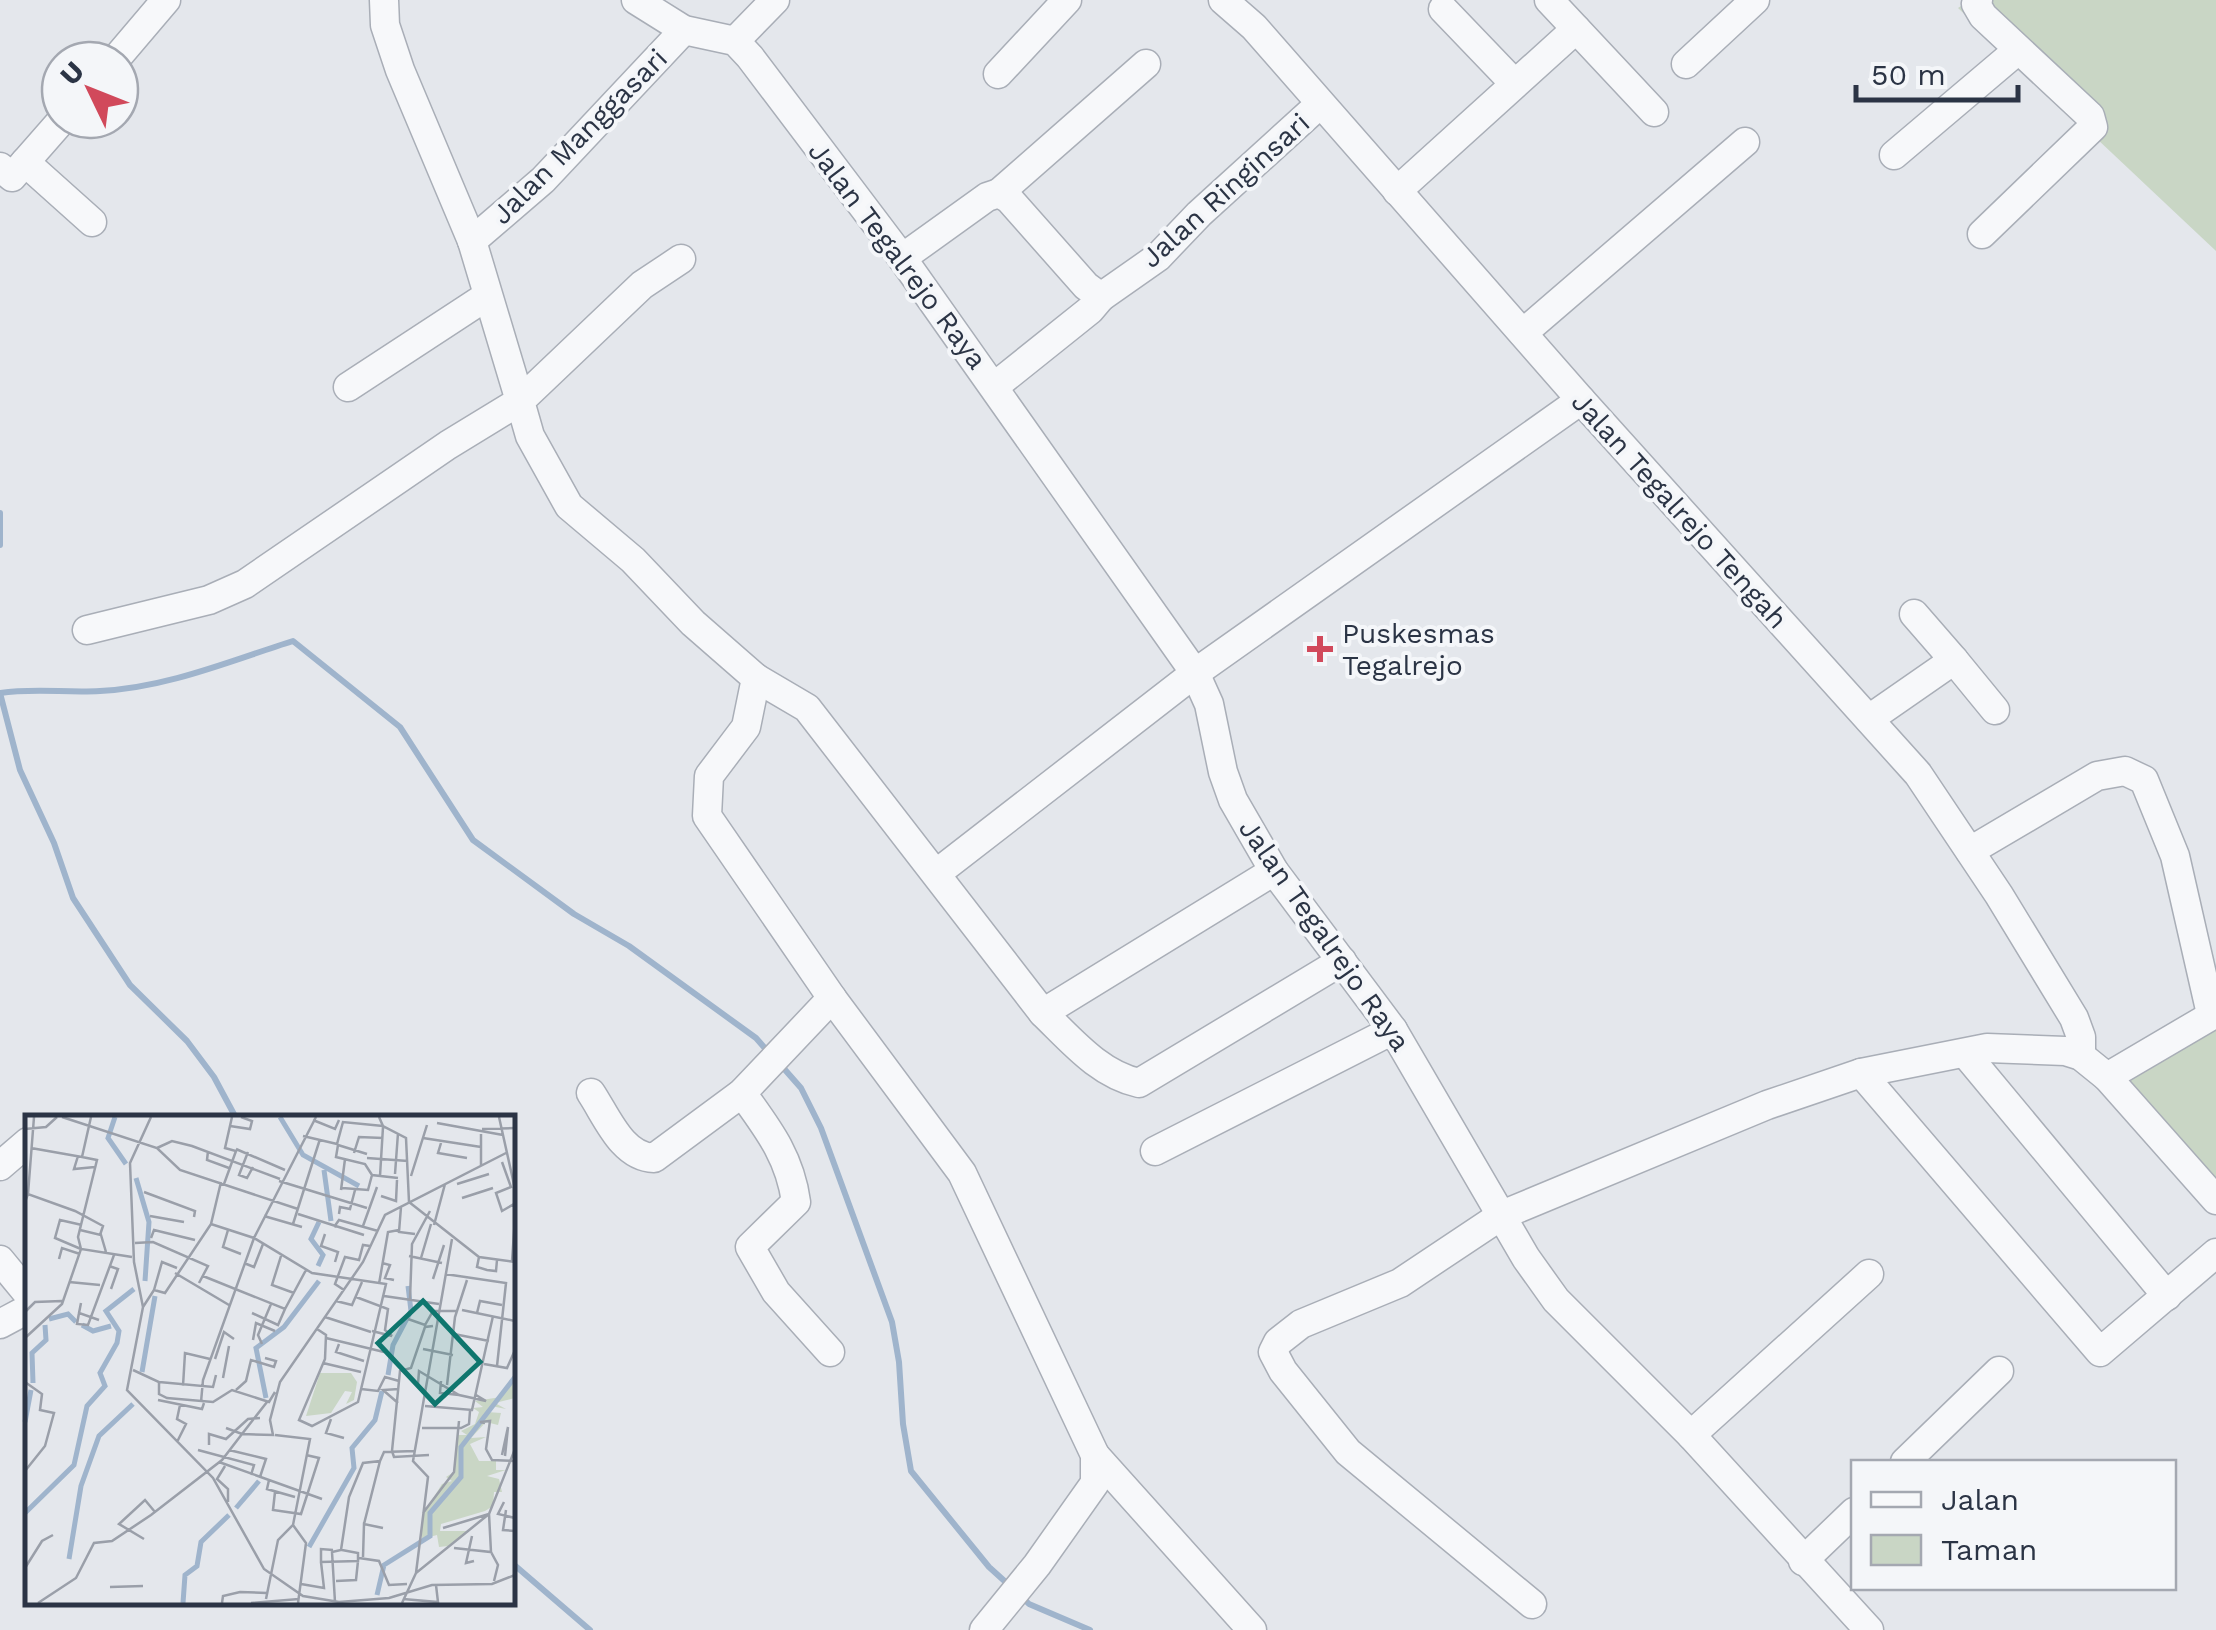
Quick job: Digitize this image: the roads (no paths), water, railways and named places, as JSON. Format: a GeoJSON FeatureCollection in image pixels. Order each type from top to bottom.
{"type":"FeatureCollection","features":[{"type":"Feature","properties":{"kind":"street"},"geometry":{"type":"LineString","coordinates":[[133,40],[166,0]]}},
{"type":"Feature","properties":{"kind":"street"},"geometry":{"type":"LineString","coordinates":[[384,0],[385,25],[400,70],[472,241],[530,436],[570,506],[633,560],[693,624],[756,678],[807,708],[1043,1013],[1116,1078],[1139,1083],[1342,961]]}},
{"type":"Feature","properties":{"kind":"street"},"geometry":{"type":"LineString","coordinates":[[636,0],[684,30],[736,42],[775,0]]}},
{"type":"Feature","properties":{"kind":"street"},"geometry":{"type":"LineString","coordinates":[[998,74],[1067,0]]}},
{"type":"Feature","properties":{"kind":"street","name":"Jalan Tegalrejo Tengah"},"geometry":{"type":"LineString","coordinates":[[1223,0],[1254,27],[1580,400],[1918,774],[2074,1018],[2081,1037],[2081,1056]]}},
{"type":"Feature","properties":{"kind":"street"},"geometry":{"type":"LineString","coordinates":[[1549,0],[1654,112]]}},
{"type":"Feature","properties":{"kind":"street"},"geometry":{"type":"LineString","coordinates":[[1686,64],[1755,0]]}},
{"type":"Feature","properties":{"kind":"street"},"geometry":{"type":"LineString","coordinates":[[1978,0],[1982,16],[2090,116],[2093,127],[1982,234]]}},
{"type":"Feature","properties":{"kind":"street"},"geometry":{"type":"LineString","coordinates":[[1443,10],[1514,84]]}},
{"type":"Feature","properties":{"kind":"street"},"geometry":{"type":"LineString","coordinates":[[1397,190],[1576,29]]}},
{"type":"Feature","properties":{"kind":"street","name":"Jalan Manggasari"},"geometry":{"type":"LineString","coordinates":[[472,241],[543,180],[684,30]]}},
{"type":"Feature","properties":{"kind":"street","name":"Jalan Tegalrejo Raya"},"geometry":{"type":"LineString","coordinates":[[736,42],[902,258],[1195,673],[1209,704],[1232,800],[1274,871],[1393,1030],[1556,1300],[1690,1435],[1860,1627]]}},
{"type":"Feature","properties":{"kind":"street"},"geometry":{"type":"LineString","coordinates":[[1894,155],[2018,50]]}},
{"type":"Feature","properties":{"kind":"street"},"geometry":{"type":"LineString","coordinates":[[902,258],[987,198],[1000,193],[1146,64]]}},
{"type":"Feature","properties":{"kind":"street","name":"Jalan Ringinsari"},"geometry":{"type":"LineString","coordinates":[[995,386],[1101,297],[1158,257],[1199,214],[1320,104]]}},
{"type":"Feature","properties":{"kind":"street"},"geometry":{"type":"LineString","coordinates":[[40,140],[13,164],[92,222]]}},
{"type":"Feature","properties":{"kind":"street"},"geometry":{"type":"LineString","coordinates":[[1523,333],[1745,142]]}},
{"type":"Feature","properties":{"kind":"street"},"geometry":{"type":"LineString","coordinates":[[1000,193],[1086,286],[1101,297]]}},
{"type":"Feature","properties":{"kind":"street"},"geometry":{"type":"LineString","coordinates":[[86,630],[208,600],[245,584],[520,401],[642,285],[682,259]]}},
{"type":"Feature","properties":{"kind":"street"},"geometry":{"type":"LineString","coordinates":[[348,387],[487,296]]}},
{"type":"Feature","properties":{"kind":"street"},"geometry":{"type":"LineString","coordinates":[[937,873],[1195,673],[1580,400]]}},
{"type":"Feature","properties":{"kind":"street"},"geometry":{"type":"LineString","coordinates":[[1914,614],[1995,710]]}},
{"type":"Feature","properties":{"kind":"street"},"geometry":{"type":"LineString","coordinates":[[1870,719],[1954,660]]}},
{"type":"Feature","properties":{"kind":"street"},"geometry":{"type":"LineString","coordinates":[[756,678],[746,727],[708,776],[708,816],[832,998],[962,1173],[1095,1455],[1252,1630]]}},
{"type":"Feature","properties":{"kind":"street"},"geometry":{"type":"LineString","coordinates":[[1970,851],[2097,776],[2125,771],[2144,780],[2175,856],[2214,1013],[2107,1077]]}},
{"type":"Feature","properties":{"kind":"street"},"geometry":{"type":"LineString","coordinates":[[1043,1013],[1274,871]]}},
{"type":"Feature","properties":{"kind":"street"},"geometry":{"type":"LineString","coordinates":[[591,1093],[624,1145],[640,1158],[654,1158],[742,1092],[832,998]]}},
{"type":"Feature","properties":{"kind":"street"},"geometry":{"type":"LineString","coordinates":[[1155,1150],[1393,1030]]}},
{"type":"Feature","properties":{"kind":"street"},"geometry":{"type":"LineString","coordinates":[[1532,1604],[1348,1452],[1283,1371],[1274,1352],[1278,1342],[1301,1324],[1400,1283],[1502,1215],[1768,1105],[1862,1074],[1987,1048],[2065,1051],[2081,1056],[2107,1077],[2216,1200]]}},
{"type":"Feature","properties":{"kind":"street"},"geometry":{"type":"LineString","coordinates":[[1965,1053],[2167,1296]]}},
{"type":"Feature","properties":{"kind":"street"},"geometry":{"type":"LineString","coordinates":[[1862,1074],[2097,1350],[2102,1351],[2216,1253]]}},
{"type":"Feature","properties":{"kind":"street"},"geometry":{"type":"LineString","coordinates":[[742,1092],[772,1134],[792,1172],[796,1202],[750,1247],[776,1292],[830,1352]]}},
{"type":"Feature","properties":{"kind":"street"},"geometry":{"type":"LineString","coordinates":[[0,1166],[25,1145]]}},
{"type":"Feature","properties":{"kind":"street"},"geometry":{"type":"LineString","coordinates":[[0,1260],[25,1290]]}},
{"type":"Feature","properties":{"kind":"street"},"geometry":{"type":"LineString","coordinates":[[1690,1435],[1869,1274]]}},
{"type":"Feature","properties":{"kind":"street"},"geometry":{"type":"LineString","coordinates":[[0,1324],[25,1311]]}},
{"type":"Feature","properties":{"kind":"street"},"geometry":{"type":"LineString","coordinates":[[1907,1460],[1999,1371]]}},
{"type":"Feature","properties":{"kind":"street"},"geometry":{"type":"LineString","coordinates":[[992,1620],[1095,1483],[1095,1455]]}},
{"type":"Feature","properties":{"kind":"street"},"geometry":{"type":"LineString","coordinates":[[1803,1561],[1851,1515]]}},
{"type":"Feature","properties":{"kind":"waterway"},"geometry":{"type":"LineString","coordinates":[[0,513],[0,545]]}},
{"type":"Feature","properties":{"kind":"waterway"},"geometry":{"type":"LineString","coordinates":[[0,693],[100,691],[149,685],[293,641],[400,727],[473,840],[574,914],[629,946],[756,1038],[770,1054]]}},
{"type":"Feature","properties":{"kind":"waterway"},"geometry":{"type":"LineString","coordinates":[[0,693],[20,770],[54,843],[73,898],[130,985],[187,1041],[214,1077],[234,1115]]}},
{"type":"Feature","properties":{"kind":"waterway"},"geometry":{"type":"LineString","coordinates":[[779,1063],[801,1088],[821,1128],[892,1322],[911,1471],[989,1567],[1010,1586]]}},
{"type":"Feature","properties":{"kind":"waterway"},"geometry":{"type":"LineString","coordinates":[[515,1566],[590,1630]]}},
{"type":"Feature","properties":{"kind":"waterway"},"geometry":{"type":"LineString","coordinates":[[1020,1595],[1029,1604],[1090,1630]]}},
{"type":"Feature","properties":{"kind":"place","name":"Puskesmas Tegalrejo"},"geometry":{"type":"Point","coordinates":[1320,649]}}]}
